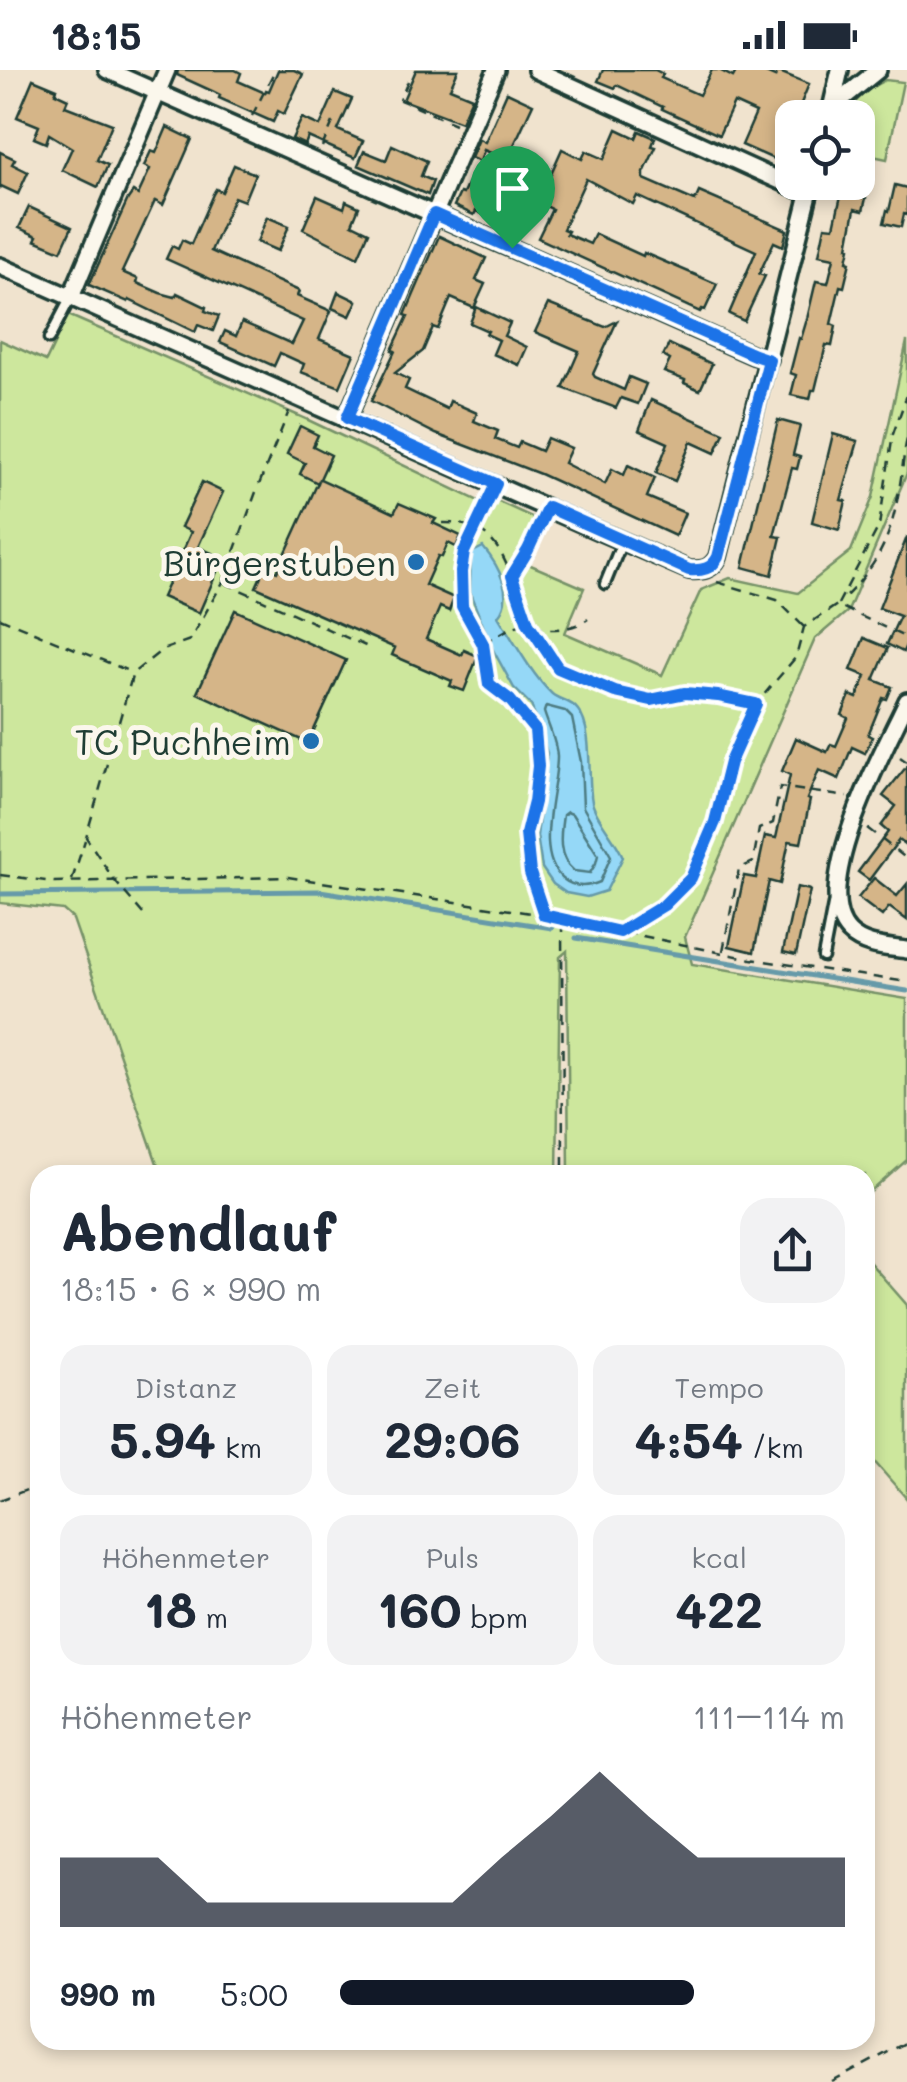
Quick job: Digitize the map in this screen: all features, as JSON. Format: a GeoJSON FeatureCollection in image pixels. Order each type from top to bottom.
{"type":"FeatureCollection","features":[{"type":"Feature","properties":{"kind":"street"},"geometry":{"type":"LineString","coordinates":[[107,70],[769,360]]}},
{"type":"Feature","properties":{"kind":"street"},"geometry":{"type":"LineString","coordinates":[[71,296],[167,70]]}},
{"type":"Feature","properties":{"kind":"street"},"geometry":{"type":"LineString","coordinates":[[347,418],[496,70]]}},
{"type":"Feature","properties":{"kind":"street"},"geometry":{"type":"LineString","coordinates":[[536,70],[775,173]]}},
{"type":"Feature","properties":{"kind":"street"},"geometry":{"type":"LineString","coordinates":[[833,100],[840,70]]}},
{"type":"Feature","properties":{"kind":"street"},"geometry":{"type":"LineString","coordinates":[[844,100],[878,70]]}},
{"type":"Feature","properties":{"kind":"street"},"geometry":{"type":"LineString","coordinates":[[0,266],[689,570],[707,569],[718,557],[807,200]]}},
{"type":"Feature","properties":{"kind":"street"},"geometry":{"type":"LineString","coordinates":[[907,701],[854,818],[844,846],[836,896],[844,926],[860,941],[907,950]]}},
{"type":"Feature","properties":{"kind":"lane"},"geometry":{"type":"LineString","coordinates":[[48,338],[71,296]]}},
{"type":"Feature","properties":{"kind":"lane"},"geometry":{"type":"LineString","coordinates":[[528,550],[548,507]]}},
{"type":"Feature","properties":{"kind":"lane"},"geometry":{"type":"LineString","coordinates":[[604,584],[623,541]]}},
{"type":"Feature","properties":{"kind":"lane"},"geometry":{"type":"LineString","coordinates":[[822,957],[836,896]]}},
{"type":"Feature","properties":{"kind":"path"},"geometry":{"type":"LineString","coordinates":[[246,131],[275,70]]}},
{"type":"Feature","properties":{"kind":"path"},"geometry":{"type":"LineString","coordinates":[[408,81],[400,100],[470,131]]}},
{"type":"Feature","properties":{"kind":"path"},"geometry":{"type":"LineString","coordinates":[[316,162],[333,122]]}},
{"type":"Feature","properties":{"kind":"path"},"geometry":{"type":"LineString","coordinates":[[842,600],[879,526],[893,434],[907,394]]}},
{"type":"Feature","properties":{"kind":"path"},"geometry":{"type":"LineString","coordinates":[[72,881],[132,673],[162,650],[190,640],[222,582],[295,395]]}},
{"type":"Feature","properties":{"kind":"path"},"geometry":{"type":"LineString","coordinates":[[620,932],[664,905],[691,878],[715,822],[730,762],[756,704],[796,657],[804,628],[842,600],[882,550],[895,516],[907,439]]}},
{"type":"Feature","properties":{"kind":"path"},"geometry":{"type":"LineString","coordinates":[[496,484],[464,552],[462,606],[483,644],[489,684],[510,700],[535,730],[538,766],[526,834],[530,873],[544,915]]}},
{"type":"Feature","properties":{"kind":"path"},"geometry":{"type":"LineString","coordinates":[[443,523],[474,526],[491,540],[512,576],[528,623],[558,668],[615,692],[651,700],[685,693],[756,704]]}},
{"type":"Feature","properties":{"kind":"path"},"geometry":{"type":"LineString","coordinates":[[512,576],[528,550]]}},
{"type":"Feature","properties":{"kind":"path"},"geometry":{"type":"LineString","coordinates":[[707,569],[719,584],[777,600],[804,628]]}},
{"type":"Feature","properties":{"kind":"path"},"geometry":{"type":"LineString","coordinates":[[222,582],[370,648]]}},
{"type":"Feature","properties":{"kind":"path"},"geometry":{"type":"LineString","coordinates":[[836,605],[907,638]]}},
{"type":"Feature","properties":{"kind":"path"},"geometry":{"type":"LineString","coordinates":[[0,618],[132,673]]}},
{"type":"Feature","properties":{"kind":"path"},"geometry":{"type":"LineString","coordinates":[[483,644],[512,626],[528,623],[538,630],[579,626],[588,619]]}},
{"type":"Feature","properties":{"kind":"path"},"geometry":{"type":"LineString","coordinates":[[722,952],[739,869],[753,862],[759,830],[773,823],[780,787],[862,800]]}},
{"type":"Feature","properties":{"kind":"path"},"geometry":{"type":"LineString","coordinates":[[854,818],[907,859]]}},
{"type":"Feature","properties":{"kind":"path"},"geometry":{"type":"LineString","coordinates":[[86,837],[114,880],[144,914]]}},
{"type":"Feature","properties":{"kind":"path"},"geometry":{"type":"LineString","coordinates":[[0,875],[54,882],[288,877],[544,915],[722,952],[907,982]]}},
{"type":"Feature","properties":{"kind":"path"},"geometry":{"type":"LineString","coordinates":[[562,920],[563,1165]]}},
{"type":"Feature","properties":{"kind":"path"},"geometry":{"type":"LineString","coordinates":[[0,1500],[30,1490]]}},
{"type":"Feature","properties":{"kind":"path"},"geometry":{"type":"LineString","coordinates":[[832,2082],[907,2042]]}},
{"type":"Feature","properties":{"kind":"green space"},"geometry":{"type":"Polygon","coordinates":[[[885,80],[903,82],[887,159],[875,157],[875,100],[858,100],[885,80]]]}},
{"type":"Feature","properties":{"kind":"green space"},"geometry":{"type":"Polygon","coordinates":[[[68,315],[306,419],[483,503],[462,552],[456,578],[459,610],[478,641],[466,604],[465,576],[470,550],[490,498],[536,519],[519,560],[584,588],[565,633],[662,675],[701,590],[730,578],[798,593],[851,551],[873,497],[907,341],[907,473],[848,611],[815,639],[685,937],[692,964],[907,999],[907,1160],[875,1188],[875,1165],[569,1165],[567,951],[560,957],[557,1165],[158,1165],[73,919],[63,910],[0,903],[0,340],[46,361],[68,315]]]}},
{"type":"Feature","properties":{"kind":"green space"},"geometry":{"type":"Polygon","coordinates":[[[875,1268],[907,1305],[907,1499],[875,1462],[875,1268]]]}},
{"type":"Feature","properties":{"kind":"water"},"geometry":{"type":"Polygon","coordinates":[[[483,547],[505,590],[498,616],[545,686],[575,707],[583,719],[592,802],[623,857],[606,891],[587,897],[566,893],[553,884],[542,868],[537,836],[547,753],[531,705],[514,688],[492,648],[470,593],[471,553],[483,547]]]}},
{"type":"Feature","properties":{"kind":"building"},"geometry":{"type":"Polygon","coordinates":[[[178,70],[235,70],[241,73],[238,81],[265,93],[278,70],[303,74],[284,114],[278,111],[273,122],[219,98],[220,95],[177,75],[178,70]]]}},
{"type":"Feature","properties":{"kind":"building"},"geometry":{"type":"Polygon","coordinates":[[[416,70],[458,70],[450,88],[472,97],[461,122],[403,100],[416,70]]]}},
{"type":"Feature","properties":{"kind":"building"},"geometry":{"type":"Polygon","coordinates":[[[603,70],[655,70],[663,74],[661,78],[699,95],[712,70],[733,77],[737,70],[759,70],[775,77],[777,71],[809,84],[802,100],[775,100],[775,160],[742,145],[756,113],[734,103],[719,135],[617,85],[615,88],[598,81],[603,70]]]}},
{"type":"Feature","properties":{"kind":"building"},"geometry":{"type":"Polygon","coordinates":[[[33,79],[57,89],[55,93],[68,99],[65,106],[112,124],[97,160],[108,165],[98,187],[62,170],[72,148],[49,134],[46,143],[34,138],[39,126],[17,117],[33,79]]]}},
{"type":"Feature","properties":{"kind":"building"},"geometry":{"type":"Polygon","coordinates":[[[335,92],[352,99],[338,130],[363,141],[355,158],[308,137],[305,145],[292,139],[302,118],[320,126],[335,92]]]}},
{"type":"Feature","properties":{"kind":"building"},"geometry":{"type":"Polygon","coordinates":[[[507,92],[533,104],[507,160],[484,150],[480,162],[471,158],[479,139],[485,142],[507,92]]]}},
{"type":"Feature","properties":{"kind":"building"},"geometry":{"type":"Polygon","coordinates":[[[167,127],[192,139],[163,205],[155,201],[122,272],[160,293],[175,297],[177,293],[206,307],[205,311],[219,316],[213,331],[198,325],[195,332],[89,285],[128,199],[133,192],[138,195],[150,169],[144,166],[151,151],[156,153],[167,127]]]}},
{"type":"Feature","properties":{"kind":"building"},"geometry":{"type":"Polygon","coordinates":[[[617,129],[636,138],[639,131],[655,138],[652,146],[656,147],[644,179],[695,201],[699,192],[787,230],[783,246],[774,242],[759,274],[765,276],[744,321],[729,314],[756,251],[637,196],[633,204],[586,179],[563,229],[590,244],[595,234],[717,284],[705,310],[700,312],[538,238],[552,209],[531,199],[537,185],[544,189],[562,149],[582,159],[586,151],[604,159],[617,129]]]}},
{"type":"Feature","properties":{"kind":"building"},"geometry":{"type":"Polygon","coordinates":[[[392,145],[427,161],[421,176],[433,181],[428,195],[358,165],[364,151],[386,160],[392,145]]]}},
{"type":"Feature","properties":{"kind":"building"},"geometry":{"type":"Polygon","coordinates":[[[0,152],[15,159],[12,164],[28,172],[18,194],[1,186],[0,189],[0,152]]]}},
{"type":"Feature","properties":{"kind":"building"},"geometry":{"type":"Polygon","coordinates":[[[234,165],[255,174],[244,201],[234,197],[211,251],[299,291],[297,296],[331,311],[319,339],[354,354],[340,387],[301,372],[304,364],[280,353],[274,366],[220,342],[225,331],[236,336],[242,322],[292,344],[303,321],[166,259],[172,246],[178,249],[182,240],[191,244],[213,194],[216,189],[222,192],[234,165]]]}},
{"type":"Feature","properties":{"kind":"building"},"geometry":{"type":"Polygon","coordinates":[[[471,176],[501,190],[507,176],[529,186],[519,210],[512,206],[504,224],[454,206],[471,176]]]}},
{"type":"Feature","properties":{"kind":"building"},"geometry":{"type":"Polygon","coordinates":[[[895,185],[907,188],[907,215],[904,214],[901,227],[884,223],[895,185]]]}},
{"type":"Feature","properties":{"kind":"building"},"geometry":{"type":"Polygon","coordinates":[[[317,196],[344,208],[346,201],[359,207],[352,224],[369,232],[358,257],[303,229],[317,196]]]}},
{"type":"Feature","properties":{"kind":"building"},"geometry":{"type":"Polygon","coordinates":[[[840,200],[866,200],[863,211],[855,209],[848,247],[850,262],[831,324],[836,326],[832,346],[826,345],[810,399],[791,395],[796,375],[790,373],[816,281],[828,283],[834,258],[819,255],[825,226],[834,227],[840,200]]]}},
{"type":"Feature","properties":{"kind":"building"},"geometry":{"type":"Polygon","coordinates":[[[29,207],[72,227],[61,251],[19,228],[29,207]]]}},
{"type":"Feature","properties":{"kind":"building"},"geometry":{"type":"Polygon","coordinates":[[[267,217],[289,226],[278,251],[257,242],[267,217]]]}},
{"type":"Feature","properties":{"kind":"building"},"geometry":{"type":"Polygon","coordinates":[[[439,236],[486,258],[476,280],[485,284],[474,308],[451,298],[423,351],[395,373],[409,380],[405,389],[447,409],[450,401],[477,413],[474,421],[498,431],[495,439],[517,448],[520,442],[541,451],[547,438],[571,448],[564,463],[605,484],[612,469],[624,475],[628,465],[655,478],[647,497],[685,513],[675,536],[540,474],[436,434],[371,401],[395,351],[392,350],[408,316],[405,315],[439,236]]]}},
{"type":"Feature","properties":{"kind":"building"},"geometry":{"type":"Polygon","coordinates":[[[338,292],[357,301],[350,316],[332,308],[338,292]]]}},
{"type":"Feature","properties":{"kind":"building"},"geometry":{"type":"Polygon","coordinates":[[[548,304],[605,327],[617,321],[593,374],[624,390],[629,377],[646,384],[638,404],[621,398],[616,408],[563,388],[579,351],[535,332],[548,304]]]}},
{"type":"Feature","properties":{"kind":"building"},"geometry":{"type":"Polygon","coordinates":[[[476,307],[510,323],[504,336],[527,347],[519,365],[493,354],[499,340],[470,323],[476,307]]]}},
{"type":"Feature","properties":{"kind":"building"},"geometry":{"type":"Polygon","coordinates":[[[669,344],[712,364],[700,390],[664,372],[670,360],[663,356],[669,344]]]}},
{"type":"Feature","properties":{"kind":"building"},"geometry":{"type":"Polygon","coordinates":[[[651,400],[724,433],[715,453],[691,442],[675,481],[656,473],[668,443],[639,430],[651,400]]]}},
{"type":"Feature","properties":{"kind":"building"},"geometry":{"type":"Polygon","coordinates":[[[778,420],[800,426],[793,455],[800,457],[797,469],[792,468],[774,536],[781,537],[772,575],[743,567],[778,420]]]}},
{"type":"Feature","properties":{"kind":"building"},"geometry":{"type":"Polygon","coordinates":[[[300,426],[318,435],[313,446],[331,455],[320,479],[394,513],[399,503],[436,519],[433,523],[461,536],[456,547],[448,543],[442,557],[438,556],[425,585],[454,598],[449,611],[440,607],[426,639],[462,655],[464,650],[478,656],[464,691],[450,686],[452,681],[392,655],[395,648],[256,587],[265,567],[277,572],[318,483],[300,474],[305,463],[287,454],[300,426]]]}},
{"type":"Feature","properties":{"kind":"building"},"geometry":{"type":"Polygon","coordinates":[[[833,434],[858,441],[841,500],[846,501],[839,530],[812,522],[833,434]]]}},
{"type":"Feature","properties":{"kind":"building"},"geometry":{"type":"Polygon","coordinates":[[[202,482],[223,492],[198,547],[223,558],[199,613],[162,597],[191,532],[181,527],[202,482]]]}},
{"type":"Feature","properties":{"kind":"building"},"geometry":{"type":"Polygon","coordinates":[[[907,537],[907,643],[903,652],[887,644],[900,616],[879,608],[907,537]]]}},
{"type":"Feature","properties":{"kind":"building"},"geometry":{"type":"Polygon","coordinates":[[[235,610],[346,660],[308,743],[197,693],[235,610]]]}},
{"type":"Feature","properties":{"kind":"building"},"geometry":{"type":"Polygon","coordinates":[[[864,638],[888,648],[874,680],[892,687],[887,699],[883,698],[865,753],[852,747],[839,779],[819,770],[807,799],[810,800],[801,843],[789,841],[780,884],[769,881],[754,952],[729,946],[744,876],[756,878],[765,836],[776,838],[790,775],[782,771],[796,738],[827,752],[831,744],[836,746],[848,718],[842,715],[850,695],[857,698],[866,676],[851,670],[864,638]]]}},
{"type":"Feature","properties":{"kind":"building"},"geometry":{"type":"Polygon","coordinates":[[[907,766],[907,846],[899,840],[869,880],[858,872],[888,832],[881,826],[896,806],[883,796],[907,766]]]}},
{"type":"Feature","properties":{"kind":"building"},"geometry":{"type":"Polygon","coordinates":[[[874,878],[897,896],[907,884],[907,920],[889,907],[882,916],[858,898],[874,878]]]}},
{"type":"Feature","properties":{"kind":"building"},"geometry":{"type":"Polygon","coordinates":[[[797,887],[810,890],[796,955],[783,952],[797,887]]]}},
{"type":"Feature","properties":{"kind":"waterway"},"geometry":{"type":"LineString","coordinates":[[0,894],[320,891],[552,928]]}},
{"type":"Feature","properties":{"kind":"waterway"},"geometry":{"type":"LineString","coordinates":[[576,938],[907,991]]}},
{"type":"Feature","properties":{"kind":"place","name":"Bürgerstuben"},"geometry":{"type":"Point","coordinates":[416,562]}},
{"type":"Feature","properties":{"kind":"place","name":"TC Puchheim"},"geometry":{"type":"Point","coordinates":[311,741]}},
{"type":"Feature","properties":{"kind":"route"},"geometry":{"type":"LineString","coordinates":[[434,214],[512,248],[769,360],[714,565],[700,571],[689,570],[548,507],[512,576],[528,623],[558,668],[615,692],[651,700],[685,693],[756,704],[730,762],[715,822],[691,878],[664,905],[620,932],[544,915],[530,873],[526,834],[538,766],[535,730],[510,700],[489,684],[483,644],[462,606],[464,552],[496,484],[347,418],[434,214]]}}]}
